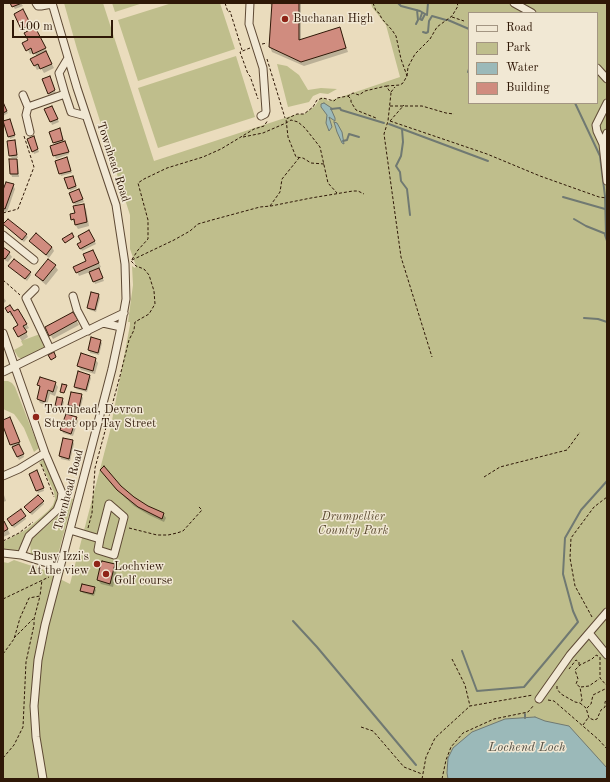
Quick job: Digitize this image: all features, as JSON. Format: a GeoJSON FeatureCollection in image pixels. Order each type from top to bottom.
{"type":"FeatureCollection","features":[{"type":"Feature","properties":{"kind":"street"},"geometry":{"type":"LineString","coordinates":[[36,3],[38,6],[41,6],[52,3]]}},
{"type":"Feature","properties":{"kind":"street","name":"Townhead Road"},"geometry":{"type":"LineString","coordinates":[[43,779],[36,737],[34,706],[38,660],[45,625],[121,327],[126,299],[125,264],[116,205],[86,116],[52,3]]}},
{"type":"Feature","properties":{"kind":"street"},"geometry":{"type":"LineString","coordinates":[[250,3],[249,24],[263,68],[263,114]]}},
{"type":"Feature","properties":{"kind":"street"},"geometry":{"type":"LineString","coordinates":[[514,3],[530,12]]}},
{"type":"Feature","properties":{"kind":"street","name":"Townhead Road"},"geometry":{"type":"LineString","coordinates":[[68,58],[59,73],[65,94],[72,112],[86,116]]}},
{"type":"Feature","properties":{"kind":"street"},"geometry":{"type":"LineString","coordinates":[[598,69],[607,79]]}},
{"type":"Feature","properties":{"kind":"street"},"geometry":{"type":"LineString","coordinates":[[28,107],[65,94]]}},
{"type":"Feature","properties":{"kind":"street"},"geometry":{"type":"LineString","coordinates":[[23,95],[28,107],[26,115],[27,134]]}},
{"type":"Feature","properties":{"kind":"street"},"geometry":{"type":"LineString","coordinates":[[607,103],[596,124],[597,131],[603,144],[607,181]]}},
{"type":"Feature","properties":{"kind":"street"},"geometry":{"type":"LineString","coordinates":[[603,144],[607,133]]}},
{"type":"Feature","properties":{"kind":"street"},"geometry":{"type":"LineString","coordinates":[[3,235],[34,260]]}},
{"type":"Feature","properties":{"kind":"street"},"geometry":{"type":"LineString","coordinates":[[35,289],[26,298],[50,349]]}},
{"type":"Feature","properties":{"kind":"street"},"geometry":{"type":"LineString","coordinates":[[73,296],[77,310],[88,331]]}},
{"type":"Feature","properties":{"kind":"street"},"geometry":{"type":"LineString","coordinates":[[3,372],[124,312]]}},
{"type":"Feature","properties":{"kind":"street"},"geometry":{"type":"LineString","coordinates":[[104,323],[121,327]]}},
{"type":"Feature","properties":{"kind":"street"},"geometry":{"type":"LineString","coordinates":[[3,333],[15,366],[42,455],[62,493],[57,510],[52,517],[29,536],[21,555]]}},
{"type":"Feature","properties":{"kind":"street"},"geometry":{"type":"LineString","coordinates":[[3,476],[19,469],[42,455]]}},
{"type":"Feature","properties":{"kind":"street"},"geometry":{"type":"LineString","coordinates":[[109,504],[124,517],[114,554],[98,550],[100,539],[109,504]]}},
{"type":"Feature","properties":{"kind":"street"},"geometry":{"type":"LineString","coordinates":[[70,530],[100,539]]}},
{"type":"Feature","properties":{"kind":"street"},"geometry":{"type":"LineString","coordinates":[[3,553],[21,555],[59,570]]}},
{"type":"Feature","properties":{"kind":"street"},"geometry":{"type":"LineString","coordinates":[[541,696],[570,655],[607,612]]}},
{"type":"Feature","properties":{"kind":"street"},"geometry":{"type":"LineString","coordinates":[[589,633],[602,648],[604,656]]}},
{"type":"Feature","properties":{"kind":"path"},"geometry":{"type":"LineString","coordinates":[[225,3],[228,12],[230,11],[243,51]]}},
{"type":"Feature","properties":{"kind":"path"},"geometry":{"type":"LineString","coordinates":[[373,3],[376,11],[380,13],[382,19],[396,36],[401,60],[407,76]]}},
{"type":"Feature","properties":{"kind":"path"},"geometry":{"type":"LineString","coordinates":[[286,119],[297,114],[304,114],[313,107],[317,100],[323,98],[334,101],[337,98],[348,96],[353,93],[359,95],[365,91],[386,86],[396,86],[403,83],[407,76],[408,67],[415,54],[430,39],[437,27],[452,16],[458,6],[458,3]]}},
{"type":"Feature","properties":{"kind":"path"},"geometry":{"type":"LineString","coordinates":[[452,16],[464,21]]}},
{"type":"Feature","properties":{"kind":"path"},"geometry":{"type":"LineString","coordinates":[[248,49],[240,52],[259,104]]}},
{"type":"Feature","properties":{"kind":"path"},"geometry":{"type":"LineString","coordinates":[[259,56],[268,59],[282,112],[286,119],[288,137],[296,157],[303,158],[311,163],[324,164]]}},
{"type":"Feature","properties":{"kind":"path"},"geometry":{"type":"LineString","coordinates":[[386,86],[391,93]]}},
{"type":"Feature","properties":{"kind":"path"},"geometry":{"type":"LineString","coordinates":[[396,86],[391,93],[389,121],[384,134],[401,257],[432,357]]}},
{"type":"Feature","properties":{"kind":"path"},"geometry":{"type":"LineString","coordinates":[[348,96],[352,99],[351,102],[356,110],[376,118]]}},
{"type":"Feature","properties":{"kind":"path"},"geometry":{"type":"LineString","coordinates":[[389,121],[404,105]]}},
{"type":"Feature","properties":{"kind":"path"},"geometry":{"type":"LineString","coordinates":[[390,106],[422,106],[454,114]]}},
{"type":"Feature","properties":{"kind":"path"},"geometry":{"type":"LineString","coordinates":[[131,261],[148,239],[148,220],[138,183],[144,178],[167,168],[202,157],[264,126],[270,118],[263,114]]}},
{"type":"Feature","properties":{"kind":"path"},"geometry":{"type":"LineString","coordinates":[[242,137],[263,133],[286,124],[291,120],[298,122],[305,128],[320,147],[328,183],[338,194]]}},
{"type":"Feature","properties":{"kind":"path"},"geometry":{"type":"LineString","coordinates":[[389,121],[487,154],[550,180],[602,198],[606,198]]}},
{"type":"Feature","properties":{"kind":"path"},"geometry":{"type":"LineString","coordinates":[[3,213],[18,209],[34,167],[27,134]]}},
{"type":"Feature","properties":{"kind":"path"},"geometry":{"type":"LineString","coordinates":[[270,206],[280,192],[282,179],[300,158]]}},
{"type":"Feature","properties":{"kind":"path"},"geometry":{"type":"LineString","coordinates":[[131,261],[174,240],[190,231],[198,224],[260,207],[353,191],[358,191],[364,194]]}},
{"type":"Feature","properties":{"kind":"path"},"geometry":{"type":"LineString","coordinates":[[87,535],[92,513],[94,468],[129,340],[134,330],[135,322],[150,314],[155,304],[152,281],[149,275],[131,261]]}},
{"type":"Feature","properties":{"kind":"path"},"geometry":{"type":"LineString","coordinates":[[3,280],[26,298]]}},
{"type":"Feature","properties":{"kind":"path"},"geometry":{"type":"LineString","coordinates":[[484,477],[500,467],[567,450],[580,432]]}},
{"type":"Feature","properties":{"kind":"path"},"geometry":{"type":"LineString","coordinates":[[42,455],[54,497],[53,502]]}},
{"type":"Feature","properties":{"kind":"path"},"geometry":{"type":"LineString","coordinates":[[596,625],[575,586],[570,558],[571,538],[594,507],[607,497]]}},
{"type":"Feature","properties":{"kind":"path"},"geometry":{"type":"LineString","coordinates":[[122,525],[146,533],[168,535],[183,531],[202,510],[198,506]]}},
{"type":"Feature","properties":{"kind":"path"},"geometry":{"type":"LineString","coordinates":[[3,541],[19,533],[36,520]]}},
{"type":"Feature","properties":{"kind":"path"},"geometry":{"type":"LineString","coordinates":[[3,599],[59,570]]}},
{"type":"Feature","properties":{"kind":"path"},"geometry":{"type":"LineString","coordinates":[[3,758],[14,745],[23,727],[26,662],[42,580]]}},
{"type":"Feature","properties":{"kind":"path"},"geometry":{"type":"LineString","coordinates":[[14,638],[20,618],[29,598],[40,596]]}},
{"type":"Feature","properties":{"kind":"path"},"geometry":{"type":"LineString","coordinates":[[3,654],[14,638],[34,619]]}},
{"type":"Feature","properties":{"kind":"path"},"geometry":{"type":"LineString","coordinates":[[580,687],[589,686],[600,678],[604,656],[602,648]]}},
{"type":"Feature","properties":{"kind":"path"},"geometry":{"type":"LineString","coordinates":[[580,703],[582,700],[580,687],[576,684],[578,679],[575,670],[596,655],[604,656]]}},
{"type":"Feature","properties":{"kind":"path"},"geometry":{"type":"LineString","coordinates":[[452,659],[465,686],[470,706]]}},
{"type":"Feature","properties":{"kind":"path"},"geometry":{"type":"LineString","coordinates":[[569,669],[576,660],[580,666]]}},
{"type":"Feature","properties":{"kind":"path"},"geometry":{"type":"LineString","coordinates":[[586,708],[591,704],[593,695],[607,687],[600,678]]}},
{"type":"Feature","properties":{"kind":"path"},"geometry":{"type":"LineString","coordinates":[[558,684],[557,689],[561,694],[575,702],[580,703],[586,708],[589,718]]}},
{"type":"Feature","properties":{"kind":"path"},"geometry":{"type":"LineString","coordinates":[[442,779],[446,760],[451,747],[464,733],[494,719],[528,712],[541,696]]}},
{"type":"Feature","properties":{"kind":"path"},"geometry":{"type":"LineString","coordinates":[[422,779],[426,757],[435,738],[470,706],[541,696],[554,701],[583,725],[607,749]]}},
{"type":"Feature","properties":{"kind":"path"},"geometry":{"type":"LineString","coordinates":[[589,718],[594,720],[597,719],[601,710],[605,707],[605,702],[607,699]]}},
{"type":"Feature","properties":{"kind":"path"},"geometry":{"type":"LineString","coordinates":[[583,725],[589,718]]}},
{"type":"Feature","properties":{"kind":"path"},"geometry":{"type":"LineString","coordinates":[[361,727],[373,732],[404,768],[423,774]]}},
{"type":"Feature","properties":{"kind":"green space","name":"Drumpellier Country Park"},"geometry":{"type":"Polygon","coordinates":[[[64,3],[103,3],[154,161],[297,114],[304,114],[315,106],[321,97],[329,101],[400,77],[386,25],[372,7],[371,3],[607,3],[607,779],[3,779],[3,562],[8,563],[14,560],[41,568],[70,584],[110,431],[130,325],[130,322],[128,322],[133,285],[132,266],[135,268],[136,266],[130,249],[130,215],[77,49],[64,3]]]}},
{"type":"Feature","properties":{"kind":"green space"},"geometry":{"type":"Polygon","coordinates":[[[112,3],[143,3],[115,12],[112,3]]]}},
{"type":"Feature","properties":{"kind":"green space"},"geometry":{"type":"Polygon","coordinates":[[[172,3],[220,3],[235,49],[138,81],[118,20],[172,3]]]}},
{"type":"Feature","properties":{"kind":"green space"},"geometry":{"type":"Polygon","coordinates":[[[236,56],[255,117],[158,148],[138,88],[236,56]]]}},
{"type":"Feature","properties":{"kind":"green space"},"geometry":{"type":"Polygon","coordinates":[[[277,64],[287,66],[299,75],[308,90],[321,88],[337,89],[328,94],[320,93],[313,96],[309,102],[288,107],[277,64]]]}},
{"type":"Feature","properties":{"kind":"green space"},"geometry":{"type":"Polygon","coordinates":[[[40,334],[47,348],[22,359],[18,357],[14,350],[23,345],[21,341],[40,334]]]}},
{"type":"Feature","properties":{"kind":"green space"},"geometry":{"type":"Polygon","coordinates":[[[3,381],[12,383],[15,387],[39,448],[34,452],[24,428],[17,418],[14,414],[3,409],[3,381]]]}},
{"type":"Feature","properties":{"kind":"green space"},"geometry":{"type":"Polygon","coordinates":[[[42,460],[46,462],[55,484],[58,498],[57,504],[20,549],[15,551],[3,550],[3,542],[27,529],[53,505],[55,499],[54,492],[43,468],[39,463],[42,460]]]}},
{"type":"Feature","properties":{"kind":"green space"},"geometry":{"type":"Polygon","coordinates":[[[64,496],[73,499],[59,551],[53,557],[46,559],[31,555],[30,543],[33,538],[61,513],[64,496]]]}},
{"type":"Feature","properties":{"kind":"water"},"geometry":{"type":"Polygon","coordinates":[[[324,103],[333,109],[331,109],[335,118],[335,121],[329,117],[332,127],[329,131],[326,123],[327,115],[321,107],[321,104],[324,103]]]}},
{"type":"Feature","properties":{"kind":"water"},"geometry":{"type":"Polygon","coordinates":[[[334,122],[337,123],[342,132],[344,144],[342,143],[337,132],[334,122]]]}},
{"type":"Feature","properties":{"kind":"water","name":"Lochend Loch"},"geometry":{"type":"Polygon","coordinates":[[[535,717],[545,721],[569,726],[607,768],[607,779],[448,779],[448,758],[453,748],[472,732],[505,719],[535,717]]]}},
{"type":"Feature","properties":{"kind":"building"},"geometry":{"type":"Polygon","coordinates":[[[10,3],[22,3],[12,7],[10,3]]]}},
{"type":"Feature","properties":{"kind":"building"},"geometry":{"type":"Polygon","coordinates":[[[272,3],[299,3],[299,40],[340,27],[346,48],[301,62],[269,47],[272,3]]]}},
{"type":"Feature","properties":{"kind":"building"},"geometry":{"type":"Polygon","coordinates":[[[23,9],[31,25],[21,29],[14,14],[23,9]]]}},
{"type":"Feature","properties":{"kind":"building"},"geometry":{"type":"Polygon","coordinates":[[[35,27],[46,48],[33,54],[31,48],[26,51],[22,43],[28,40],[24,33],[35,27]]]}},
{"type":"Feature","properties":{"kind":"building"},"geometry":{"type":"Polygon","coordinates":[[[46,51],[52,64],[40,69],[38,64],[34,66],[30,59],[46,51]]]}},
{"type":"Feature","properties":{"kind":"building"},"geometry":{"type":"Polygon","coordinates":[[[50,76],[55,90],[48,94],[42,79],[50,76]]]}},
{"type":"Feature","properties":{"kind":"building"},"geometry":{"type":"Polygon","coordinates":[[[3,102],[7,111],[3,113],[3,102]]]}},
{"type":"Feature","properties":{"kind":"building"},"geometry":{"type":"Polygon","coordinates":[[[52,106],[58,119],[50,122],[44,109],[52,106]]]}},
{"type":"Feature","properties":{"kind":"building"},"geometry":{"type":"Polygon","coordinates":[[[10,119],[15,135],[8,137],[3,121],[10,119]]]}},
{"type":"Feature","properties":{"kind":"building"},"geometry":{"type":"Polygon","coordinates":[[[60,128],[63,140],[53,143],[49,132],[60,128]]]}},
{"type":"Feature","properties":{"kind":"building"},"geometry":{"type":"Polygon","coordinates":[[[34,136],[38,149],[32,152],[27,139],[34,136]]]}},
{"type":"Feature","properties":{"kind":"building"},"geometry":{"type":"Polygon","coordinates":[[[15,140],[17,155],[9,156],[7,141],[15,140]]]}},
{"type":"Feature","properties":{"kind":"building"},"geometry":{"type":"Polygon","coordinates":[[[65,141],[69,152],[53,156],[50,146],[65,141]]]}},
{"type":"Feature","properties":{"kind":"building"},"geometry":{"type":"Polygon","coordinates":[[[67,157],[71,171],[59,174],[55,161],[67,157]]]}},
{"type":"Feature","properties":{"kind":"building"},"geometry":{"type":"Polygon","coordinates":[[[9,159],[17,159],[18,174],[10,174],[9,159]]]}},
{"type":"Feature","properties":{"kind":"building"},"geometry":{"type":"Polygon","coordinates":[[[73,176],[76,186],[68,189],[64,178],[73,176]]]}},
{"type":"Feature","properties":{"kind":"building"},"geometry":{"type":"Polygon","coordinates":[[[6,182],[14,184],[5,209],[3,208],[3,190],[6,182]]]}},
{"type":"Feature","properties":{"kind":"building"},"geometry":{"type":"Polygon","coordinates":[[[79,189],[83,199],[73,203],[69,193],[79,189]]]}},
{"type":"Feature","properties":{"kind":"building"},"geometry":{"type":"Polygon","coordinates":[[[84,204],[87,222],[75,225],[74,219],[71,220],[70,214],[75,213],[73,206],[84,204]]]}},
{"type":"Feature","properties":{"kind":"building"},"geometry":{"type":"Polygon","coordinates":[[[8,219],[27,234],[22,240],[3,224],[8,219]]]}},
{"type":"Feature","properties":{"kind":"building"},"geometry":{"type":"Polygon","coordinates":[[[89,230],[95,241],[80,249],[77,244],[81,242],[78,236],[89,230]]]}},
{"type":"Feature","properties":{"kind":"building"},"geometry":{"type":"Polygon","coordinates":[[[36,233],[52,247],[46,255],[29,241],[36,233]]]}},
{"type":"Feature","properties":{"kind":"building"},"geometry":{"type":"Polygon","coordinates":[[[72,233],[74,237],[65,243],[62,239],[72,233]]]}},
{"type":"Feature","properties":{"kind":"building"},"geometry":{"type":"Polygon","coordinates":[[[3,247],[10,252],[5,259],[3,257],[3,247]]]}},
{"type":"Feature","properties":{"kind":"building"},"geometry":{"type":"Polygon","coordinates":[[[93,250],[99,263],[76,273],[73,267],[86,261],[83,254],[93,250]]]}},
{"type":"Feature","properties":{"kind":"building"},"geometry":{"type":"Polygon","coordinates":[[[14,259],[31,272],[25,279],[8,266],[14,259]]]}},
{"type":"Feature","properties":{"kind":"building"},"geometry":{"type":"Polygon","coordinates":[[[48,259],[56,265],[43,281],[35,275],[48,259]]]}},
{"type":"Feature","properties":{"kind":"building"},"geometry":{"type":"Polygon","coordinates":[[[99,268],[103,278],[93,282],[89,272],[99,268]]]}},
{"type":"Feature","properties":{"kind":"building"},"geometry":{"type":"Polygon","coordinates":[[[91,292],[99,294],[95,310],[87,308],[91,292]]]}},
{"type":"Feature","properties":{"kind":"building"},"geometry":{"type":"Polygon","coordinates":[[[10,305],[14,311],[18,309],[27,324],[23,326],[27,332],[18,337],[13,328],[18,325],[10,311],[8,313],[5,308],[10,305]]]}},
{"type":"Feature","properties":{"kind":"building"},"geometry":{"type":"Polygon","coordinates":[[[73,312],[78,320],[49,336],[45,327],[73,312]]]}},
{"type":"Feature","properties":{"kind":"building"},"geometry":{"type":"Polygon","coordinates":[[[91,337],[101,340],[98,353],[88,350],[91,337]]]}},
{"type":"Feature","properties":{"kind":"building"},"geometry":{"type":"Polygon","coordinates":[[[54,352],[56,357],[51,360],[48,355],[54,352]]]}},
{"type":"Feature","properties":{"kind":"building"},"geometry":{"type":"Polygon","coordinates":[[[81,353],[96,358],[93,371],[77,366],[81,353]]]}},
{"type":"Feature","properties":{"kind":"building"},"geometry":{"type":"Polygon","coordinates":[[[78,371],[90,375],[86,390],[74,387],[78,371]]]}},
{"type":"Feature","properties":{"kind":"building"},"geometry":{"type":"Polygon","coordinates":[[[40,377],[56,382],[53,392],[48,390],[45,402],[37,399],[40,386],[37,385],[40,377]]]}},
{"type":"Feature","properties":{"kind":"building"},"geometry":{"type":"Polygon","coordinates":[[[62,384],[67,385],[64,393],[60,392],[62,384]]]}},
{"type":"Feature","properties":{"kind":"building"},"geometry":{"type":"Polygon","coordinates":[[[71,392],[82,394],[79,408],[68,405],[71,392]]]}},
{"type":"Feature","properties":{"kind":"building"},"geometry":{"type":"Polygon","coordinates":[[[57,397],[63,398],[61,407],[55,406],[57,397]]]}},
{"type":"Feature","properties":{"kind":"building"},"geometry":{"type":"Polygon","coordinates":[[[66,414],[77,417],[71,434],[60,430],[66,414]]]}},
{"type":"Feature","properties":{"kind":"building"},"geometry":{"type":"Polygon","coordinates":[[[10,417],[20,442],[10,445],[3,426],[3,420],[10,417]]]}},
{"type":"Feature","properties":{"kind":"building"},"geometry":{"type":"Polygon","coordinates":[[[63,438],[73,440],[69,459],[59,456],[63,438]]]}},
{"type":"Feature","properties":{"kind":"building"},"geometry":{"type":"Polygon","coordinates":[[[19,444],[24,454],[17,457],[12,447],[19,444]]]}},
{"type":"Feature","properties":{"kind":"building"},"geometry":{"type":"Polygon","coordinates":[[[104,466],[121,486],[134,497],[148,506],[164,513],[162,519],[138,507],[117,490],[100,470],[104,466]]]}},
{"type":"Feature","properties":{"kind":"building"},"geometry":{"type":"Polygon","coordinates":[[[37,470],[44,488],[36,491],[29,474],[37,470]]]}},
{"type":"Feature","properties":{"kind":"building"},"geometry":{"type":"Polygon","coordinates":[[[38,495],[44,501],[30,513],[24,507],[38,495]]]}},
{"type":"Feature","properties":{"kind":"building"},"geometry":{"type":"Polygon","coordinates":[[[21,509],[26,516],[12,526],[7,519],[21,509]]]}},
{"type":"Feature","properties":{"kind":"building"},"geometry":{"type":"Polygon","coordinates":[[[3,521],[8,529],[3,532],[3,521]]]}},
{"type":"Feature","properties":{"kind":"building","name":"Lochview Golf course"},"geometry":{"type":"Polygon","coordinates":[[[102,561],[115,564],[110,584],[97,580],[100,567],[97,566],[98,562],[101,563],[102,561]]]}},
{"type":"Feature","properties":{"kind":"building"},"geometry":{"type":"Polygon","coordinates":[[[82,584],[95,587],[93,594],[80,591],[82,584]]]}},
{"type":"Feature","properties":{"kind":"waterway"},"geometry":{"type":"LineString","coordinates":[[398,3],[401,6],[420,11],[427,15],[428,3]]}},
{"type":"Feature","properties":{"kind":"waterway"},"geometry":{"type":"LineString","coordinates":[[416,24],[418,20],[417,10]]}},
{"type":"Feature","properties":{"kind":"waterway"},"geometry":{"type":"LineString","coordinates":[[422,13],[420,19],[422,20],[425,14]]}},
{"type":"Feature","properties":{"kind":"waterway"},"geometry":{"type":"LineString","coordinates":[[423,32],[428,32],[429,21],[432,16],[446,20]]}},
{"type":"Feature","properties":{"kind":"waterway"},"geometry":{"type":"LineString","coordinates":[[448,20],[468,29]]}},
{"type":"Feature","properties":{"kind":"waterway"},"geometry":{"type":"LineString","coordinates":[[574,219],[586,226],[606,234],[605,196],[600,156],[575,104]]}},
{"type":"Feature","properties":{"kind":"waterway"},"geometry":{"type":"LineString","coordinates":[[331,109],[340,108],[341,110],[384,123]]}},
{"type":"Feature","properties":{"kind":"waterway"},"geometry":{"type":"LineString","coordinates":[[389,124],[488,161]]}},
{"type":"Feature","properties":{"kind":"waterway"},"geometry":{"type":"LineString","coordinates":[[402,129],[403,142],[401,156],[396,166],[400,172],[401,181],[407,189],[410,215]]}},
{"type":"Feature","properties":{"kind":"waterway"},"geometry":{"type":"LineString","coordinates":[[343,141],[347,140],[349,134],[359,137]]}},
{"type":"Feature","properties":{"kind":"waterway"},"geometry":{"type":"LineString","coordinates":[[563,197],[605,209]]}},
{"type":"Feature","properties":{"kind":"waterway"},"geometry":{"type":"LineString","coordinates":[[605,235],[607,241]]}},
{"type":"Feature","properties":{"kind":"waterway"},"geometry":{"type":"LineString","coordinates":[[584,318],[598,319],[607,322]]}},
{"type":"Feature","properties":{"kind":"waterway"},"geometry":{"type":"LineString","coordinates":[[462,651],[477,691],[524,687],[578,622],[573,611],[563,574],[565,538],[581,510],[607,481]]}},
{"type":"Feature","properties":{"kind":"waterway"},"geometry":{"type":"LineString","coordinates":[[293,621],[317,647],[416,765]]}},
{"type":"Feature","properties":{"kind":"place","name":"Buchanan High"},"geometry":{"type":"Point","coordinates":[285,19]}},
{"type":"Feature","properties":{"kind":"place","name":"Townhead, Devron Street opp Tay Street"},"geometry":{"type":"Point","coordinates":[36,417]}},
{"type":"Feature","properties":{"kind":"place","name":"Busy Izzi's At the view"},"geometry":{"type":"Point","coordinates":[97,564]}},
{"type":"Feature","properties":{"kind":"place","name":"Lochview Golf course"},"geometry":{"type":"Point","coordinates":[106,574]}}]}
